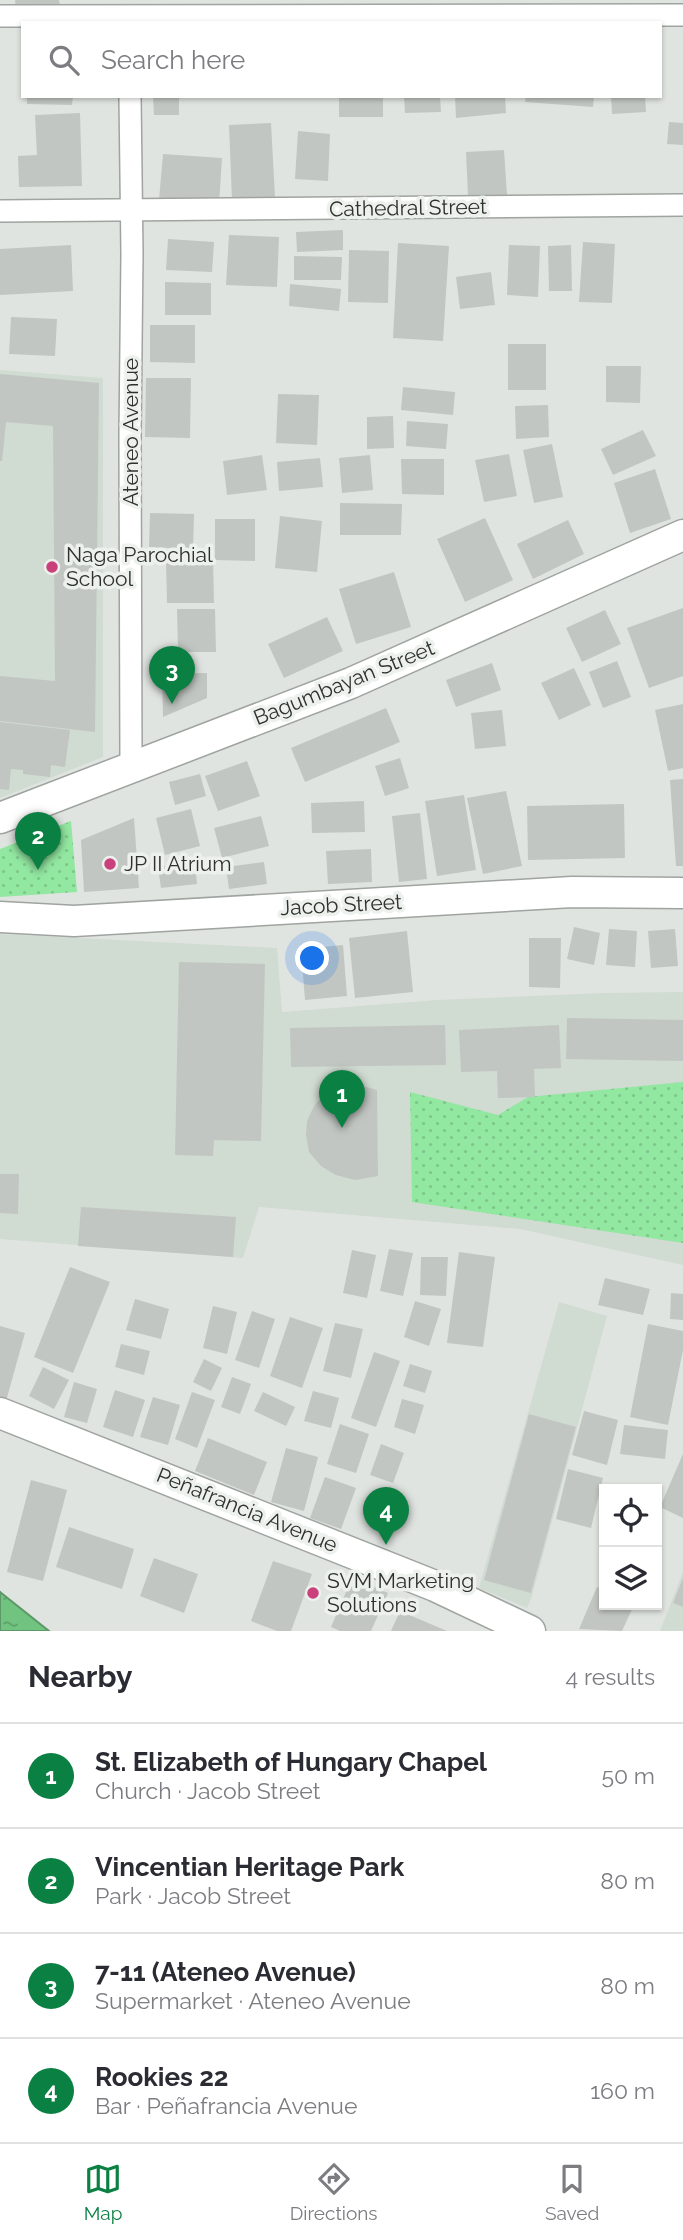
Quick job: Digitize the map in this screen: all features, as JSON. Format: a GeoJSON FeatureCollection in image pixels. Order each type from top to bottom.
{"type":"FeatureCollection","features":[{"type":"Feature","properties":{"kind":"main road","name":"Bagumbayan Street"},"geometry":{"type":"LineString","coordinates":[[0,818],[351,683],[683,535]]}},
{"type":"Feature","properties":{"kind":"main road","name":"Jacob Street"},"geometry":{"type":"LineString","coordinates":[[0,917],[74,921],[572,892],[683,893]]}},
{"type":"Feature","properties":{"kind":"main road","name":"Peñafrancia Avenue"},"geometry":{"type":"LineString","coordinates":[[0,1413],[435,1586],[530,1631]]}},
{"type":"Feature","properties":{"kind":"street"},"geometry":{"type":"LineString","coordinates":[[0,16],[128,13],[683,15]]}},
{"type":"Feature","properties":{"kind":"street","name":"Ateneo Avenue"},"geometry":{"type":"LineString","coordinates":[[130,98],[131,767]]}},
{"type":"Feature","properties":{"kind":"street","name":"Cathedral Street"},"geometry":{"type":"LineString","coordinates":[[0,211],[683,205]]}},
{"type":"Feature","properties":{"kind":"shaded area","name":"Naga Parochial School"},"geometry":{"type":"Polygon","coordinates":[[[0,370],[103,378],[103,757],[0,798],[0,370]]]}},
{"type":"Feature","properties":{"kind":"shaded area"},"geometry":{"type":"Polygon","coordinates":[[[71,821],[77,892],[0,897],[0,849],[71,821]]]}},
{"type":"Feature","properties":{"kind":"shaded area"},"geometry":{"type":"Polygon","coordinates":[[[0,934],[277,948],[282,1012],[437,1000],[683,992],[683,1265],[520,1229],[259,1207],[243,1258],[0,1239],[0,934]]]}},
{"type":"Feature","properties":{"kind":"shaded area"},"geometry":{"type":"Polygon","coordinates":[[[683,1082],[683,1243],[412,1202],[410,1092],[498,1115],[528,1097],[683,1082]]]}},
{"type":"Feature","properties":{"kind":"shaded area"},"geometry":{"type":"Polygon","coordinates":[[[559,1302],[607,1316],[527,1608],[479,1588],[559,1302]]]}},
{"type":"Feature","properties":{"kind":"shaded area"},"geometry":{"type":"Polygon","coordinates":[[[683,1572],[683,1631],[660,1631],[683,1572]]]}},
{"type":"Feature","properties":{"kind":"water"},"geometry":{"type":"Polygon","coordinates":[[[0,1592],[49,1631],[0,1631],[0,1592]]]}},
{"type":"Feature","properties":{"kind":"building"},"geometry":{"type":"Polygon","coordinates":[[[15,0],[59,0],[60,6],[16,9],[15,0]]]}},
{"type":"Feature","properties":{"kind":"building"},"geometry":{"type":"Polygon","coordinates":[[[27,98],[73,98],[72,105],[27,104],[27,98]]]}},
{"type":"Feature","properties":{"kind":"building"},"geometry":{"type":"Polygon","coordinates":[[[153,98],[179,98],[179,115],[154,115],[153,98]]]}},
{"type":"Feature","properties":{"kind":"building"},"geometry":{"type":"Polygon","coordinates":[[[339,98],[383,98],[383,117],[339,117],[339,98]]]}},
{"type":"Feature","properties":{"kind":"building"},"geometry":{"type":"Polygon","coordinates":[[[404,98],[440,98],[441,112],[405,113],[404,98]]]}},
{"type":"Feature","properties":{"kind":"building"},"geometry":{"type":"Polygon","coordinates":[[[455,98],[505,98],[506,113],[456,118],[455,98]]]}},
{"type":"Feature","properties":{"kind":"building"},"geometry":{"type":"Polygon","coordinates":[[[526,98],[594,98],[593,107],[525,102],[526,98]]]}},
{"type":"Feature","properties":{"kind":"building"},"geometry":{"type":"Polygon","coordinates":[[[611,98],[645,98],[646,112],[612,114],[611,98]]]}},
{"type":"Feature","properties":{"kind":"building"},"geometry":{"type":"Polygon","coordinates":[[[80,113],[82,186],[19,187],[18,156],[37,155],[35,115],[80,113]]]}},
{"type":"Feature","properties":{"kind":"building"},"geometry":{"type":"Polygon","coordinates":[[[669,122],[683,123],[683,145],[667,144],[669,122]]]}},
{"type":"Feature","properties":{"kind":"building"},"geometry":{"type":"Polygon","coordinates":[[[271,123],[275,197],[232,200],[229,125],[271,123]]]}},
{"type":"Feature","properties":{"kind":"building"},"geometry":{"type":"Polygon","coordinates":[[[298,131],[330,134],[328,181],[295,179],[298,131]]]}},
{"type":"Feature","properties":{"kind":"building"},"geometry":{"type":"Polygon","coordinates":[[[504,150],[507,195],[468,196],[466,152],[504,150]]]}},
{"type":"Feature","properties":{"kind":"building"},"geometry":{"type":"Polygon","coordinates":[[[163,154],[222,158],[219,204],[159,200],[163,154]]]}},
{"type":"Feature","properties":{"kind":"building"},"geometry":{"type":"Polygon","coordinates":[[[343,230],[343,250],[297,252],[296,232],[343,230]]]}},
{"type":"Feature","properties":{"kind":"building"},"geometry":{"type":"Polygon","coordinates":[[[229,235],[279,237],[277,287],[226,285],[229,235]]]}},
{"type":"Feature","properties":{"kind":"building"},"geometry":{"type":"Polygon","coordinates":[[[168,239],[214,242],[212,272],[166,270],[168,239]]]}},
{"type":"Feature","properties":{"kind":"building"},"geometry":{"type":"Polygon","coordinates":[[[583,242],[615,244],[612,303],[579,302],[583,242]]]}},
{"type":"Feature","properties":{"kind":"building"},"geometry":{"type":"Polygon","coordinates":[[[398,243],[449,246],[443,341],[393,338],[398,243]]]}},
{"type":"Feature","properties":{"kind":"building"},"geometry":{"type":"Polygon","coordinates":[[[71,245],[73,291],[0,295],[0,249],[71,245]]]}},
{"type":"Feature","properties":{"kind":"building"},"geometry":{"type":"Polygon","coordinates":[[[509,245],[540,246],[538,297],[507,295],[509,245]]]}},
{"type":"Feature","properties":{"kind":"building"},"geometry":{"type":"Polygon","coordinates":[[[571,245],[572,291],[549,291],[548,246],[571,245]]]}},
{"type":"Feature","properties":{"kind":"building"},"geometry":{"type":"Polygon","coordinates":[[[349,250],[389,251],[388,303],[348,302],[349,250]]]}},
{"type":"Feature","properties":{"kind":"building"},"geometry":{"type":"Polygon","coordinates":[[[294,256],[342,257],[341,280],[294,280],[294,256]]]}},
{"type":"Feature","properties":{"kind":"building"},"geometry":{"type":"Polygon","coordinates":[[[491,272],[495,305],[460,309],[456,277],[491,272]]]}},
{"type":"Feature","properties":{"kind":"building"},"geometry":{"type":"Polygon","coordinates":[[[165,282],[211,283],[211,315],[165,315],[165,282]]]}},
{"type":"Feature","properties":{"kind":"building"},"geometry":{"type":"Polygon","coordinates":[[[290,284],[341,289],[339,311],[289,306],[290,284]]]}},
{"type":"Feature","properties":{"kind":"building"},"geometry":{"type":"Polygon","coordinates":[[[11,317],[57,319],[55,356],[9,354],[11,317]]]}},
{"type":"Feature","properties":{"kind":"building"},"geometry":{"type":"Polygon","coordinates":[[[150,325],[195,325],[195,363],[150,362],[150,325]]]}},
{"type":"Feature","properties":{"kind":"building"},"geometry":{"type":"Polygon","coordinates":[[[508,344],[546,344],[546,390],[508,390],[508,344]]]}},
{"type":"Feature","properties":{"kind":"building"},"geometry":{"type":"Polygon","coordinates":[[[606,366],[641,366],[640,403],[606,402],[606,366]]]}},
{"type":"Feature","properties":{"kind":"building"},"geometry":{"type":"Polygon","coordinates":[[[0,374],[99,383],[95,732],[0,721],[0,676],[55,681],[53,426],[6,422],[0,461],[0,374]]]}},
{"type":"Feature","properties":{"kind":"building"},"geometry":{"type":"Polygon","coordinates":[[[146,378],[191,378],[190,438],[145,437],[146,378]]]}},
{"type":"Feature","properties":{"kind":"building"},"geometry":{"type":"Polygon","coordinates":[[[403,387],[455,392],[453,415],[401,410],[403,387]]]}},
{"type":"Feature","properties":{"kind":"building"},"geometry":{"type":"Polygon","coordinates":[[[278,394],[319,395],[317,445],[276,443],[278,394]]]}},
{"type":"Feature","properties":{"kind":"building"},"geometry":{"type":"Polygon","coordinates":[[[548,405],[549,437],[516,439],[515,406],[548,405]]]}},
{"type":"Feature","properties":{"kind":"building"},"geometry":{"type":"Polygon","coordinates":[[[393,416],[394,448],[367,449],[367,417],[393,416]]]}},
{"type":"Feature","properties":{"kind":"building"},"geometry":{"type":"Polygon","coordinates":[[[407,421],[448,424],[446,449],[406,446],[407,421]]]}},
{"type":"Feature","properties":{"kind":"building"},"geometry":{"type":"Polygon","coordinates":[[[643,430],[656,456],[613,475],[601,449],[643,430]]]}},
{"type":"Feature","properties":{"kind":"building"},"geometry":{"type":"Polygon","coordinates":[[[552,444],[563,497],[534,503],[523,450],[552,444]]]}},
{"type":"Feature","properties":{"kind":"building"},"geometry":{"type":"Polygon","coordinates":[[[509,454],[517,496],[484,502],[475,460],[509,454]]]}},
{"type":"Feature","properties":{"kind":"building"},"geometry":{"type":"Polygon","coordinates":[[[262,455],[267,490],[227,495],[223,461],[262,455]]]}},
{"type":"Feature","properties":{"kind":"building"},"geometry":{"type":"Polygon","coordinates":[[[370,455],[373,490],[342,493],[339,458],[370,455]]]}},
{"type":"Feature","properties":{"kind":"building"},"geometry":{"type":"Polygon","coordinates":[[[320,458],[323,487],[279,491],[277,462],[320,458]]]}},
{"type":"Feature","properties":{"kind":"building"},"geometry":{"type":"Polygon","coordinates":[[[401,459],[444,459],[444,495],[402,494],[401,459]]]}},
{"type":"Feature","properties":{"kind":"building"},"geometry":{"type":"Polygon","coordinates":[[[655,469],[671,519],[630,533],[614,483],[655,469]]]}},
{"type":"Feature","properties":{"kind":"building"},"geometry":{"type":"Polygon","coordinates":[[[340,503],[402,504],[401,535],[340,535],[340,503]]]}},
{"type":"Feature","properties":{"kind":"building"},"geometry":{"type":"Polygon","coordinates":[[[150,513],[194,514],[193,549],[149,547],[150,513]]]}},
{"type":"Feature","properties":{"kind":"building"},"geometry":{"type":"Polygon","coordinates":[[[280,516],[322,521],[317,572],[275,568],[280,516]]]}},
{"type":"Feature","properties":{"kind":"building"},"geometry":{"type":"Polygon","coordinates":[[[485,518],[513,580],[465,602],[437,539],[485,518]]]}},
{"type":"Feature","properties":{"kind":"building"},"geometry":{"type":"Polygon","coordinates":[[[215,519],[255,519],[255,561],[215,560],[215,519]]]}},
{"type":"Feature","properties":{"kind":"building"},"geometry":{"type":"Polygon","coordinates":[[[568,520],[584,554],[533,579],[517,544],[568,520]]]}},
{"type":"Feature","properties":{"kind":"building"},"geometry":{"type":"Polygon","coordinates":[[[213,560],[214,603],[167,603],[166,561],[213,560]]]}},
{"type":"Feature","properties":{"kind":"building"},"geometry":{"type":"Polygon","coordinates":[[[394,572],[411,627],[356,644],[339,589],[394,572]]]}},
{"type":"Feature","properties":{"kind":"building"},"geometry":{"type":"Polygon","coordinates":[[[683,608],[683,676],[649,688],[627,628],[683,608]]]}},
{"type":"Feature","properties":{"kind":"building"},"geometry":{"type":"Polygon","coordinates":[[[177,609],[215,609],[216,652],[178,652],[177,609]]]}},
{"type":"Feature","properties":{"kind":"building"},"geometry":{"type":"Polygon","coordinates":[[[605,610],[621,644],[582,662],[566,628],[605,610]]]}},
{"type":"Feature","properties":{"kind":"building"},"geometry":{"type":"Polygon","coordinates":[[[327,617],[343,651],[284,678],[268,644],[327,617]]]}},
{"type":"Feature","properties":{"kind":"building"},"geometry":{"type":"Polygon","coordinates":[[[617,661],[631,697],[603,708],[589,672],[617,661]]]}},
{"type":"Feature","properties":{"kind":"building"},"geometry":{"type":"Polygon","coordinates":[[[492,663],[501,690],[456,707],[446,680],[492,663]]]}},
{"type":"Feature","properties":{"kind":"building"},"geometry":{"type":"Polygon","coordinates":[[[574,668],[591,705],[559,720],[541,683],[574,668]]]}},
{"type":"Feature","properties":{"kind":"building"},"geometry":{"type":"Polygon","coordinates":[[[207,673],[207,698],[163,717],[162,674],[207,673]]]}},
{"type":"Feature","properties":{"kind":"building"},"geometry":{"type":"Polygon","coordinates":[[[683,704],[683,768],[668,771],[655,710],[683,704]]]}},
{"type":"Feature","properties":{"kind":"building"},"geometry":{"type":"Polygon","coordinates":[[[386,708],[400,742],[305,782],[291,748],[386,708]]]}},
{"type":"Feature","properties":{"kind":"building"},"geometry":{"type":"Polygon","coordinates":[[[502,710],[506,746],[475,749],[471,713],[502,710]]]}},
{"type":"Feature","properties":{"kind":"building"},"geometry":{"type":"Polygon","coordinates":[[[0,722],[70,730],[65,767],[51,765],[50,777],[23,774],[23,770],[11,769],[9,790],[0,789],[0,722]]]}},
{"type":"Feature","properties":{"kind":"building"},"geometry":{"type":"Polygon","coordinates":[[[400,758],[409,788],[385,796],[375,766],[400,758]]]}},
{"type":"Feature","properties":{"kind":"building"},"geometry":{"type":"Polygon","coordinates":[[[247,761],[260,796],[218,811],[205,776],[247,761]]]}},
{"type":"Feature","properties":{"kind":"building"},"geometry":{"type":"Polygon","coordinates":[[[200,774],[206,796],[175,805],[169,782],[200,774]]]}},
{"type":"Feature","properties":{"kind":"building"},"geometry":{"type":"Polygon","coordinates":[[[683,779],[683,866],[676,866],[670,780],[683,779]]]}},
{"type":"Feature","properties":{"kind":"building"},"geometry":{"type":"Polygon","coordinates":[[[506,791],[522,866],[483,874],[467,798],[506,791]]]}},
{"type":"Feature","properties":{"kind":"building"},"geometry":{"type":"Polygon","coordinates":[[[464,795],[476,870],[437,876],[425,801],[464,795]]]}},
{"type":"Feature","properties":{"kind":"building"},"geometry":{"type":"Polygon","coordinates":[[[364,801],[365,832],[312,833],[311,803],[364,801]]]}},
{"type":"Feature","properties":{"kind":"building"},"geometry":{"type":"Polygon","coordinates":[[[624,804],[625,858],[528,860],[527,806],[624,804]]]}},
{"type":"Feature","properties":{"kind":"building"},"geometry":{"type":"Polygon","coordinates":[[[191,809],[200,846],[165,855],[156,818],[191,809]]]}},
{"type":"Feature","properties":{"kind":"building"},"geometry":{"type":"Polygon","coordinates":[[[420,813],[427,879],[399,882],[392,816],[420,813]]]}},
{"type":"Feature","properties":{"kind":"building"},"geometry":{"type":"Polygon","coordinates":[[[261,816],[269,846],[222,858],[214,828],[261,816]]]}},
{"type":"Feature","properties":{"kind":"building","name":"JP II Atrium"},"geometry":{"type":"Polygon","coordinates":[[[134,818],[139,888],[84,892],[81,840],[134,818]]]}},
{"type":"Feature","properties":{"kind":"building"},"geometry":{"type":"Polygon","coordinates":[[[371,849],[372,882],[328,884],[326,851],[371,849]]]}},
{"type":"Feature","properties":{"kind":"building"},"geometry":{"type":"Polygon","coordinates":[[[195,862],[197,884],[161,888],[158,867],[195,862]]]}},
{"type":"Feature","properties":{"kind":"building"},"geometry":{"type":"Polygon","coordinates":[[[264,862],[267,884],[229,889],[226,867],[264,862]]]}},
{"type":"Feature","properties":{"kind":"building"},"geometry":{"type":"Polygon","coordinates":[[[574,927],[600,933],[594,965],[567,959],[574,927]]]}},
{"type":"Feature","properties":{"kind":"building"},"geometry":{"type":"Polygon","coordinates":[[[609,929],[637,931],[635,967],[606,965],[609,929]]]}},
{"type":"Feature","properties":{"kind":"building"},"geometry":{"type":"Polygon","coordinates":[[[675,929],[678,966],[651,968],[648,931],[675,929]]]}},
{"type":"Feature","properties":{"kind":"building"},"geometry":{"type":"Polygon","coordinates":[[[407,931],[413,992],[355,998],[349,938],[407,931]]]}},
{"type":"Feature","properties":{"kind":"building"},"geometry":{"type":"Polygon","coordinates":[[[529,938],[561,938],[560,988],[529,987],[529,938]]]}},
{"type":"Feature","properties":{"kind":"building"},"geometry":{"type":"Polygon","coordinates":[[[343,945],[347,996],[305,1000],[301,949],[343,945]]]}},
{"type":"Feature","properties":{"kind":"building"},"geometry":{"type":"Polygon","coordinates":[[[179,962],[265,964],[261,1141],[214,1140],[213,1156],[175,1155],[179,962]]]}},
{"type":"Feature","properties":{"kind":"building"},"geometry":{"type":"Polygon","coordinates":[[[567,1018],[683,1020],[683,1061],[566,1059],[567,1018]]]}},
{"type":"Feature","properties":{"kind":"building"},"geometry":{"type":"Polygon","coordinates":[[[445,1025],[446,1065],[291,1067],[290,1028],[445,1025]]]}},
{"type":"Feature","properties":{"kind":"building"},"geometry":{"type":"Polygon","coordinates":[[[559,1025],[561,1068],[534,1069],[535,1097],[498,1098],[497,1071],[461,1072],[459,1030],[559,1025]]]}},
{"type":"Feature","properties":{"kind":"building"},"geometry":{"type":"Polygon","coordinates":[[[341,1085],[359,1085],[377,1090],[378,1176],[355,1180],[336,1175],[321,1166],[309,1152],[307,1121],[314,1106],[325,1093],[341,1085]]]}},
{"type":"Feature","properties":{"kind":"building"},"geometry":{"type":"Polygon","coordinates":[[[0,1174],[19,1174],[18,1214],[0,1213],[0,1174]]]}},
{"type":"Feature","properties":{"kind":"building"},"geometry":{"type":"Polygon","coordinates":[[[81,1207],[236,1217],[233,1257],[78,1246],[81,1207]]]}},
{"type":"Feature","properties":{"kind":"building"},"geometry":{"type":"Polygon","coordinates":[[[389,1249],[413,1253],[403,1296],[380,1291],[389,1249]]]}},
{"type":"Feature","properties":{"kind":"building"},"geometry":{"type":"Polygon","coordinates":[[[352,1250],[376,1255],[367,1298],[343,1293],[352,1250]]]}},
{"type":"Feature","properties":{"kind":"building"},"geometry":{"type":"Polygon","coordinates":[[[459,1252],[495,1257],[483,1347],[447,1343],[459,1252]]]}},
{"type":"Feature","properties":{"kind":"building"},"geometry":{"type":"Polygon","coordinates":[[[421,1257],[448,1257],[446,1296],[420,1295],[421,1257]]]}},
{"type":"Feature","properties":{"kind":"building"},"geometry":{"type":"Polygon","coordinates":[[[70,1267],[110,1282],[73,1373],[34,1357],[70,1267]]]}},
{"type":"Feature","properties":{"kind":"building"},"geometry":{"type":"Polygon","coordinates":[[[605,1278],[650,1289],[643,1315],[598,1305],[605,1278]]]}},
{"type":"Feature","properties":{"kind":"building"},"geometry":{"type":"Polygon","coordinates":[[[671,1293],[683,1294],[683,1320],[670,1319],[671,1293]]]}},
{"type":"Feature","properties":{"kind":"building"},"geometry":{"type":"Polygon","coordinates":[[[135,1299],[169,1309],[161,1339],[126,1330],[135,1299]]]}},
{"type":"Feature","properties":{"kind":"building"},"geometry":{"type":"Polygon","coordinates":[[[415,1301],[441,1309],[429,1346],[404,1337],[415,1301]]]}},
{"type":"Feature","properties":{"kind":"building"},"geometry":{"type":"Polygon","coordinates":[[[213,1306],[237,1312],[227,1354],[203,1348],[213,1306]]]}},
{"type":"Feature","properties":{"kind":"building"},"geometry":{"type":"Polygon","coordinates":[[[252,1311],[275,1319],[259,1368],[235,1360],[252,1311]]]}},
{"type":"Feature","properties":{"kind":"building"},"geometry":{"type":"Polygon","coordinates":[[[290,1317],[323,1328],[302,1388],[270,1376],[290,1317]]]}},
{"type":"Feature","properties":{"kind":"building"},"geometry":{"type":"Polygon","coordinates":[[[335,1323],[363,1329],[351,1378],[323,1371],[335,1323]]]}},
{"type":"Feature","properties":{"kind":"building"},"geometry":{"type":"Polygon","coordinates":[[[648,1324],[683,1331],[683,1350],[668,1425],[630,1417],[648,1324]]]}},
{"type":"Feature","properties":{"kind":"building"},"geometry":{"type":"Polygon","coordinates":[[[0,1326],[25,1333],[6,1401],[0,1399],[0,1326]]]}},
{"type":"Feature","properties":{"kind":"building"},"geometry":{"type":"Polygon","coordinates":[[[121,1344],[150,1351],[144,1375],[115,1367],[121,1344]]]}},
{"type":"Feature","properties":{"kind":"building"},"geometry":{"type":"Polygon","coordinates":[[[374,1352],[400,1361],[376,1427],[351,1418],[374,1352]]]}},
{"type":"Feature","properties":{"kind":"building"},"geometry":{"type":"Polygon","coordinates":[[[204,1359],[222,1368],[211,1391],[193,1382],[204,1359]]]}},
{"type":"Feature","properties":{"kind":"building"},"geometry":{"type":"Polygon","coordinates":[[[410,1364],[432,1371],[425,1393],[403,1386],[410,1364]]]}},
{"type":"Feature","properties":{"kind":"building"},"geometry":{"type":"Polygon","coordinates":[[[43,1367],[69,1380],[54,1409],[29,1396],[43,1367]]]}},
{"type":"Feature","properties":{"kind":"building"},"geometry":{"type":"Polygon","coordinates":[[[232,1377],[251,1384],[240,1414],[221,1407],[232,1377]]]}},
{"type":"Feature","properties":{"kind":"building"},"geometry":{"type":"Polygon","coordinates":[[[74,1382],[97,1389],[87,1423],[64,1417],[74,1382]]]}},
{"type":"Feature","properties":{"kind":"building"},"geometry":{"type":"Polygon","coordinates":[[[115,1390],[145,1400],[133,1437],[103,1427],[115,1390]]]}},
{"type":"Feature","properties":{"kind":"building"},"geometry":{"type":"Polygon","coordinates":[[[313,1391],[339,1398],[331,1428],[304,1421],[313,1391]]]}},
{"type":"Feature","properties":{"kind":"building"},"geometry":{"type":"Polygon","coordinates":[[[192,1392],[215,1400],[197,1448],[175,1439],[192,1392]]]}},
{"type":"Feature","properties":{"kind":"building"},"geometry":{"type":"Polygon","coordinates":[[[263,1392],[295,1407],[286,1426],[254,1411],[263,1392]]]}},
{"type":"Feature","properties":{"kind":"building"},"geometry":{"type":"Polygon","coordinates":[[[153,1397],[180,1405],[168,1445],[140,1437],[153,1397]]]}},
{"type":"Feature","properties":{"kind":"building"},"geometry":{"type":"Polygon","coordinates":[[[402,1399],[424,1405],[415,1434],[394,1427],[402,1399]]]}},
{"type":"Feature","properties":{"kind":"building"},"geometry":{"type":"Polygon","coordinates":[[[584,1411],[618,1420],[607,1465],[572,1455],[584,1411]]]}},
{"type":"Feature","properties":{"kind":"building"},"geometry":{"type":"Polygon","coordinates":[[[529,1414],[576,1427],[531,1593],[484,1580],[529,1414]]]}},
{"type":"Feature","properties":{"kind":"building"},"geometry":{"type":"Polygon","coordinates":[[[340,1424],[369,1434],[356,1473],[327,1464],[340,1424]]]}},
{"type":"Feature","properties":{"kind":"building"},"geometry":{"type":"Polygon","coordinates":[[[624,1425],[668,1430],[665,1459],[620,1454],[624,1425]]]}},
{"type":"Feature","properties":{"kind":"building"},"geometry":{"type":"Polygon","coordinates":[[[208,1438],[267,1462],[254,1495],[195,1471],[208,1438]]]}},
{"type":"Feature","properties":{"kind":"building"},"geometry":{"type":"Polygon","coordinates":[[[381,1444],[404,1453],[393,1483],[370,1475],[381,1444]]]}},
{"type":"Feature","properties":{"kind":"building"},"geometry":{"type":"Polygon","coordinates":[[[286,1448],[318,1457],[304,1511],[271,1502],[286,1448]]]}},
{"type":"Feature","properties":{"kind":"building"},"geometry":{"type":"Polygon","coordinates":[[[683,1454],[683,1518],[662,1508],[683,1454]]]}},
{"type":"Feature","properties":{"kind":"building"},"geometry":{"type":"Polygon","coordinates":[[[568,1469],[603,1478],[602,1484],[599,1484],[591,1528],[556,1519],[568,1469]]]}},
{"type":"Feature","properties":{"kind":"building"},"geometry":{"type":"Polygon","coordinates":[[[325,1477],[356,1488],[341,1529],[310,1518],[325,1477]]]}},
{"type":"Feature","properties":{"kind":"building"},"geometry":{"type":"Polygon","coordinates":[[[31,1480],[67,1490],[43,1581],[7,1572],[31,1480]]]}},
{"type":"Feature","properties":{"kind":"building"},"geometry":{"type":"Polygon","coordinates":[[[69,1527],[134,1549],[122,1589],[56,1567],[69,1527]]]}},
{"type":"Feature","properties":{"kind":"building"},"geometry":{"type":"Polygon","coordinates":[[[154,1558],[198,1574],[184,1613],[140,1596],[154,1558]]]}},
{"type":"Feature","properties":{"kind":"building"},"geometry":{"type":"Polygon","coordinates":[[[273,1561],[312,1574],[291,1631],[277,1631],[251,1621],[273,1561]]]}},
{"type":"Feature","properties":{"kind":"building"},"geometry":{"type":"Polygon","coordinates":[[[352,1578],[388,1593],[371,1631],[340,1631],[331,1627],[352,1578]]]}},
{"type":"Feature","properties":{"kind":"building"},"geometry":{"type":"Polygon","coordinates":[[[683,1578],[683,1607],[673,1603],[683,1578]]]}},
{"type":"Feature","properties":{"kind":"building"},"geometry":{"type":"Polygon","coordinates":[[[597,1587],[599,1610],[632,1610],[622,1631],[579,1629],[597,1587]]]}},
{"type":"Feature","properties":{"kind":"building"},"geometry":{"type":"Polygon","coordinates":[[[400,1611],[447,1631],[391,1631],[400,1611]]]}},
{"type":"Feature","properties":{"kind":"place","name":"Naga Parochial School"},"geometry":{"type":"Point","coordinates":[52,567]}},
{"type":"Feature","properties":{"kind":"place","name":"7-11 (Ateneo Avenue)"},"geometry":{"type":"Point","coordinates":[172,704]}},
{"type":"Feature","properties":{"kind":"place","name":"JP II Atrium"},"geometry":{"type":"Point","coordinates":[110,864]}},
{"type":"Feature","properties":{"kind":"place","name":"Vincentian Heritage Park"},"geometry":{"type":"Point","coordinates":[38,870]}},
{"type":"Feature","properties":{"kind":"place","name":"St. Elizabeth of Hungary Chapel"},"geometry":{"type":"Point","coordinates":[342,1128]}},
{"type":"Feature","properties":{"kind":"place","name":"Rookies 22"},"geometry":{"type":"Point","coordinates":[386,1545]}},
{"type":"Feature","properties":{"kind":"place","name":"SVM Marketing Solutions"},"geometry":{"type":"Point","coordinates":[313,1593]}}]}
